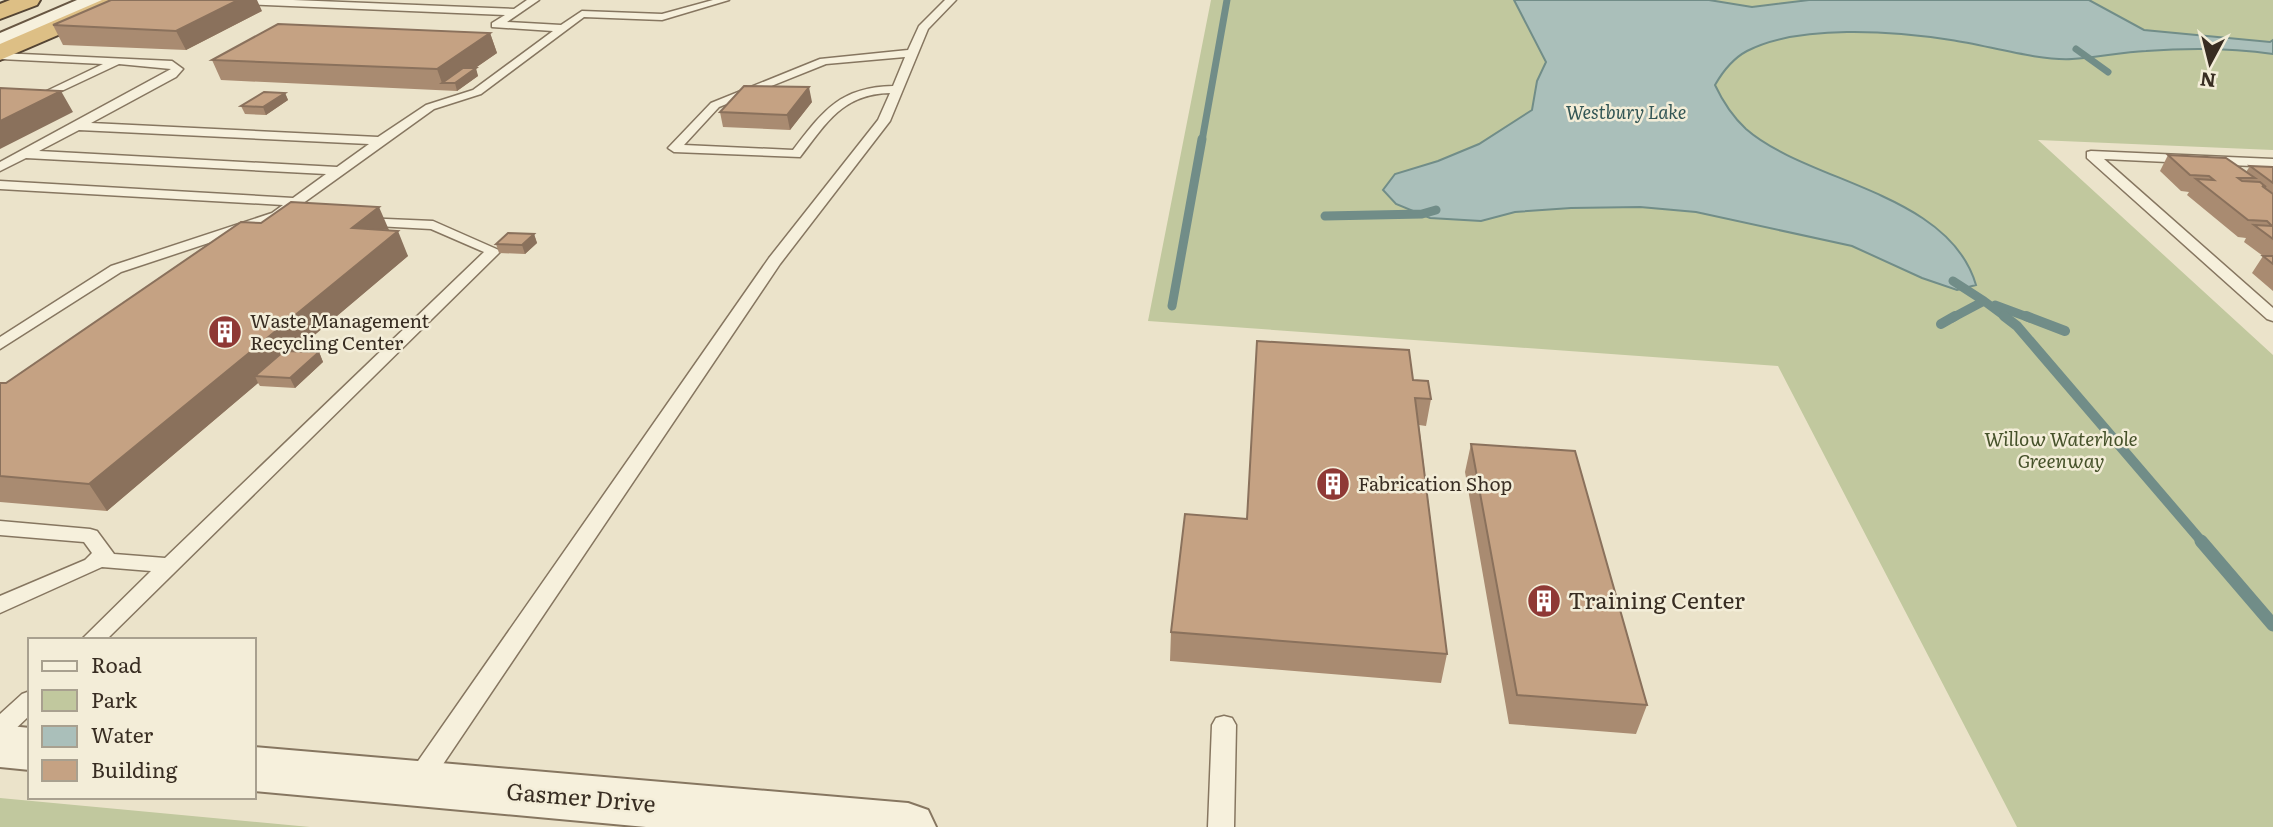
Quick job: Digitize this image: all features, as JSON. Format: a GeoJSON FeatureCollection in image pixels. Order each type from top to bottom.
{"type":"FeatureCollection","features":[{"type":"Feature","properties":{"kind":"highway"},"geometry":{"type":"LineString","coordinates":[[0,12],[29,0]]}},
{"type":"Feature","properties":{"kind":"highway"},"geometry":{"type":"LineString","coordinates":[[0,54],[120,0]]}},
{"type":"Feature","properties":{"kind":"street"},"geometry":{"type":"LineString","coordinates":[[0,23],[54,0]]}},
{"type":"Feature","properties":{"kind":"street"},"geometry":{"type":"LineString","coordinates":[[0,41],[95,0]]}},
{"type":"Feature","properties":{"kind":"street"},"geometry":{"type":"LineString","coordinates":[[0,746],[28,749]]}},
{"type":"Feature","properties":{"kind":"street","name":"Gasmer Drive"},"geometry":{"type":"LineString","coordinates":[[256,769],[908,827]]}},
{"type":"Feature","properties":{"kind":"lane"},"geometry":{"type":"LineString","coordinates":[[221,0],[521,3]]}},
{"type":"Feature","properties":{"kind":"lane"},"geometry":{"type":"LineString","coordinates":[[0,344],[116,269],[274,218],[430,107],[477,92],[601,0]]}},
{"type":"Feature","properties":{"kind":"lane"},"geometry":{"type":"LineString","coordinates":[[582,14],[662,18],[723,0]]}},
{"type":"Feature","properties":{"kind":"lane"},"geometry":{"type":"LineString","coordinates":[[416,784],[774,261],[884,121],[923,28],[951,0]]}},
{"type":"Feature","properties":{"kind":"lane"},"geometry":{"type":"LineString","coordinates":[[521,3],[496,25],[563,28]]}},
{"type":"Feature","properties":{"kind":"lane"},"geometry":{"type":"LineString","coordinates":[[28,104],[140,48]]}},
{"type":"Feature","properties":{"kind":"lane"},"geometry":{"type":"LineString","coordinates":[[898,89],[877,88],[836,102],[796,154],[674,148],[715,105],[751,90],[824,61],[912,53]]}},
{"type":"Feature","properties":{"kind":"lane"},"geometry":{"type":"LineString","coordinates":[[0,54],[172,64],[177,69],[172,75],[0,167]]}},
{"type":"Feature","properties":{"kind":"lane"},"geometry":{"type":"LineString","coordinates":[[79,125],[381,141]]}},
{"type":"Feature","properties":{"kind":"lane"},"geometry":{"type":"LineString","coordinates":[[24,154],[339,171]]}},
{"type":"Feature","properties":{"kind":"lane"},"geometry":{"type":"LineString","coordinates":[[2273,163],[2091,155],[2273,316]]}},
{"type":"Feature","properties":{"kind":"lane"},"geometry":{"type":"LineString","coordinates":[[0,185],[296,202]]}},
{"type":"Feature","properties":{"kind":"lane"},"geometry":{"type":"LineString","coordinates":[[274,218],[300,219]]}},
{"type":"Feature","properties":{"kind":"lane"},"geometry":{"type":"LineString","coordinates":[[94,638],[494,251],[433,225],[340,220]]}},
{"type":"Feature","properties":{"kind":"lane"},"geometry":{"type":"LineString","coordinates":[[0,528],[90,536],[104,554],[92,565],[0,605]]}},
{"type":"Feature","properties":{"kind":"lane"},"geometry":{"type":"LineString","coordinates":[[98,560],[170,565]]}},
{"type":"Feature","properties":{"kind":"lane"},"geometry":{"type":"LineString","coordinates":[[0,729],[28,702]]}},
{"type":"Feature","properties":{"kind":"lane"},"geometry":{"type":"LineString","coordinates":[[1221,827],[1224,725]]}},
{"type":"Feature","properties":{"kind":"green space","name":"Willow Waterhole Greenway"},"geometry":{"type":"Polygon","coordinates":[[[1211,0],[2273,0],[2273,150],[2038,140],[2273,355],[2273,827],[2017,827],[1778,366],[1148,321],[1211,0]]]}},
{"type":"Feature","properties":{"kind":"green space"},"geometry":{"type":"Polygon","coordinates":[[[0,798],[310,827],[0,827],[0,798]]]}},
{"type":"Feature","properties":{"kind":"water","name":"Westbury Lake"},"geometry":{"type":"Polygon","coordinates":[[[1514,0],[1709,0],[1752,7],[1809,0],[2089,0],[2144,30],[2270,42],[2273,40],[2273,54],[2178,49],[2058,59],[1928,37],[1847,32],[1819,33],[1768,42],[1747,51],[1732,62],[1715,85],[1728,109],[1741,124],[1773,147],[1908,209],[1937,229],[1961,254],[1976,285],[1957,290],[1922,278],[1852,246],[1696,212],[1640,207],[1571,208],[1515,212],[1481,221],[1430,218],[1396,204],[1383,190],[1395,174],[1438,161],[1479,144],[1532,110],[1537,81],[1546,62],[1514,0]]]}},
{"type":"Feature","properties":{"kind":"building"},"geometry":{"type":"Polygon","coordinates":[[[111,0],[238,0],[176,31],[53,25],[111,0]]]}},
{"type":"Feature","properties":{"kind":"building"},"geometry":{"type":"Polygon","coordinates":[[[278,24],[490,33],[437,69],[212,60],[278,24]]]}},
{"type":"Feature","properties":{"kind":"building"},"geometry":{"type":"Polygon","coordinates":[[[463,68],[476,68],[455,83],[442,83],[463,68]]]}},
{"type":"Feature","properties":{"kind":"building"},"geometry":{"type":"Polygon","coordinates":[[[744,86],[809,87],[787,115],[720,112],[744,86]]]}},
{"type":"Feature","properties":{"kind":"building"},"geometry":{"type":"Polygon","coordinates":[[[0,88],[61,91],[0,121],[0,88]]]}},
{"type":"Feature","properties":{"kind":"building"},"geometry":{"type":"Polygon","coordinates":[[[264,92],[285,93],[263,107],[241,106],[264,92]]]}},
{"type":"Feature","properties":{"kind":"building"},"geometry":{"type":"Polygon","coordinates":[[[2168,155],[2226,158],[2255,178],[2238,178],[2242,181],[2260,182],[2273,194],[2273,239],[2254,225],[2272,226],[2267,221],[2248,220],[2196,179],[2214,180],[2209,176],[2190,175],[2168,155]]]}},
{"type":"Feature","properties":{"kind":"building"},"geometry":{"type":"Polygon","coordinates":[[[2250,166],[2273,167],[2273,183],[2250,166]]]}},
{"type":"Feature","properties":{"kind":"building","name":"Waste Management Recycling Center"},"geometry":{"type":"Polygon","coordinates":[[[291,202],[379,207],[352,228],[398,231],[89,484],[0,476],[0,383],[6,383],[241,222],[261,223],[291,202]]]}},
{"type":"Feature","properties":{"kind":"building"},"geometry":{"type":"Polygon","coordinates":[[[508,233],[534,234],[522,245],[496,244],[508,233]]]}},
{"type":"Feature","properties":{"kind":"building"},"geometry":{"type":"Polygon","coordinates":[[[2263,256],[2273,256],[2273,264],[2263,256]]]}},
{"type":"Feature","properties":{"kind":"building","name":"Fabrication Shop"},"geometry":{"type":"Polygon","coordinates":[[[1257,341],[1409,350],[1413,380],[1428,381],[1431,399],[1415,398],[1447,654],[1171,632],[1185,514],[1247,519],[1257,341]]]}},
{"type":"Feature","properties":{"kind":"building"},"geometry":{"type":"Polygon","coordinates":[[[284,351],[319,352],[290,378],[255,376],[284,351]]]}},
{"type":"Feature","properties":{"kind":"building","name":"Training Center"},"geometry":{"type":"Polygon","coordinates":[[[1471,444],[1575,451],[1647,705],[1517,695],[1471,444]]]}},
{"type":"Feature","properties":{"kind":"waterway"},"geometry":{"type":"LineString","coordinates":[[1202,141],[1227,0]]}},
{"type":"Feature","properties":{"kind":"waterway"},"geometry":{"type":"LineString","coordinates":[[2076,49],[2108,72]]}},
{"type":"Feature","properties":{"kind":"waterway"},"geometry":{"type":"LineString","coordinates":[[1172,306],[1202,139]]}},
{"type":"Feature","properties":{"kind":"waterway"},"geometry":{"type":"LineString","coordinates":[[1325,216],[1422,214],[1436,210]]}},
{"type":"Feature","properties":{"kind":"waterway"},"geometry":{"type":"LineString","coordinates":[[1953,281],[1984,301]]}},
{"type":"Feature","properties":{"kind":"waterway"},"geometry":{"type":"LineString","coordinates":[[1952,318],[1984,301]]}},
{"type":"Feature","properties":{"kind":"waterway"},"geometry":{"type":"LineString","coordinates":[[1984,301],[2007,318]]}},
{"type":"Feature","properties":{"kind":"waterway"},"geometry":{"type":"LineString","coordinates":[[1995,305],[2030,318]]}},
{"type":"Feature","properties":{"kind":"waterway"},"geometry":{"type":"LineString","coordinates":[[1941,324],[1955,316]]}},
{"type":"Feature","properties":{"kind":"waterway"},"geometry":{"type":"LineString","coordinates":[[2004,316],[2017,326],[2203,543]]}},
{"type":"Feature","properties":{"kind":"waterway"},"geometry":{"type":"LineString","coordinates":[[2026,316],[2065,331]]}},
{"type":"Feature","properties":{"kind":"waterway"},"geometry":{"type":"LineString","coordinates":[[2201,541],[2273,625]]}},
{"type":"Feature","properties":{"kind":"place","name":"Waste Management Recycling Center"},"geometry":{"type":"Point","coordinates":[225,332]}},
{"type":"Feature","properties":{"kind":"place","name":"Fabrication Shop"},"geometry":{"type":"Point","coordinates":[1333,484]}},
{"type":"Feature","properties":{"kind":"place","name":"Training Center"},"geometry":{"type":"Point","coordinates":[1544,601]}}]}
